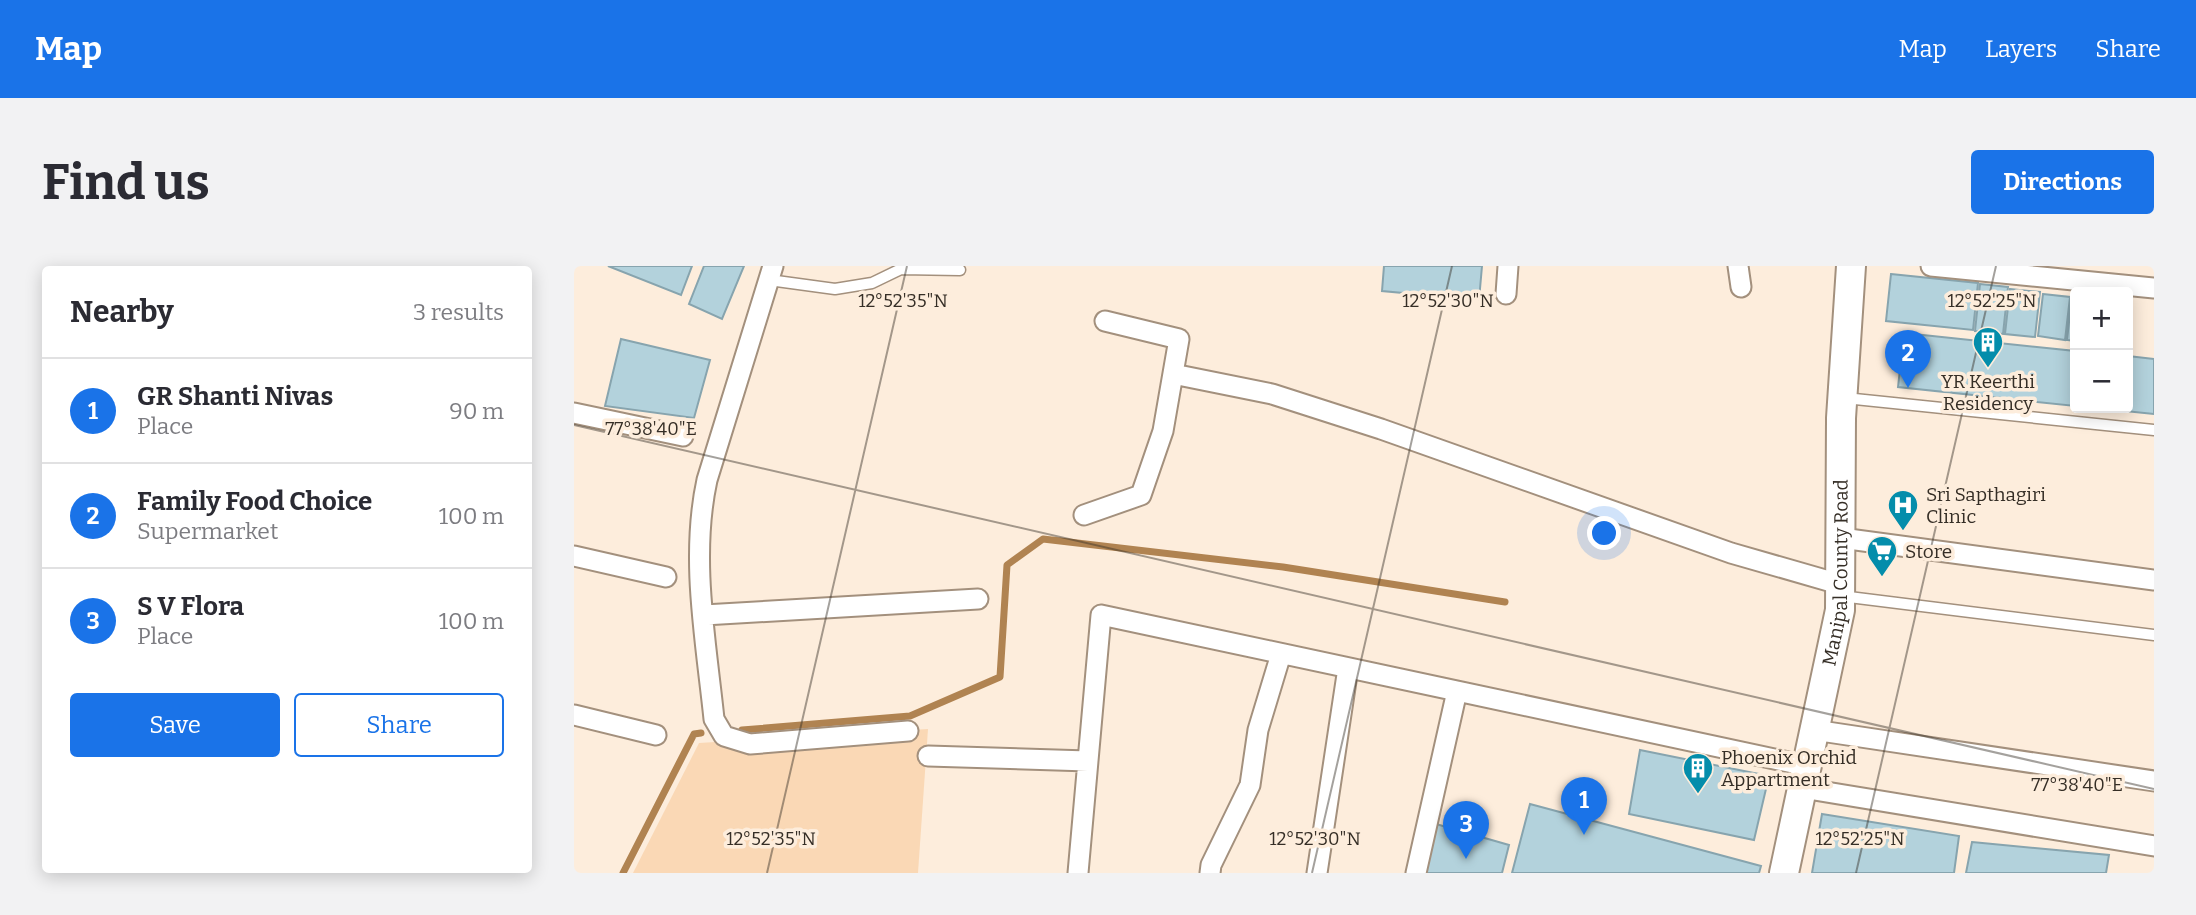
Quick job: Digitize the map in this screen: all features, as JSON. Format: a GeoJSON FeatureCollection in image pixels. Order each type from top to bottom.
{"type":"FeatureCollection","features":[{"type":"Feature","properties":{"kind":"main road","name":"Manipal County Road"},"geometry":{"type":"LineString","coordinates":[[1784,873],[1840,610],[1842,398],[1851,266]]}},
{"type":"Feature","properties":{"kind":"street"},"geometry":{"type":"LineString","coordinates":[[1506,294],[1508,266]]}},
{"type":"Feature","properties":{"kind":"street"},"geometry":{"type":"LineString","coordinates":[[1738,266],[1741,287]]}},
{"type":"Feature","properties":{"kind":"street"},"geometry":{"type":"LineString","coordinates":[[1931,266],[2154,288]]}},
{"type":"Feature","properties":{"kind":"street"},"geometry":{"type":"LineString","coordinates":[[771,273],[707,480],[701,511],[699,549],[714,719],[724,736],[750,744],[908,732]]}},
{"type":"Feature","properties":{"kind":"street"},"geometry":{"type":"LineString","coordinates":[[1084,515],[1141,495],[1163,431],[1179,339],[1105,321]]}},
{"type":"Feature","properties":{"kind":"street"},"geometry":{"type":"LineString","coordinates":[[1173,374],[1272,394],[1381,429],[1840,590]]}},
{"type":"Feature","properties":{"kind":"street"},"geometry":{"type":"LineString","coordinates":[[574,413],[683,436]]}},
{"type":"Feature","properties":{"kind":"street"},"geometry":{"type":"LineString","coordinates":[[1841,538],[2154,580]]}},
{"type":"Feature","properties":{"kind":"street"},"geometry":{"type":"LineString","coordinates":[[574,556],[666,577]]}},
{"type":"Feature","properties":{"kind":"street"},"geometry":{"type":"LineString","coordinates":[[704,615],[978,599]]}},
{"type":"Feature","properties":{"kind":"street"},"geometry":{"type":"LineString","coordinates":[[1078,873],[1101,615],[1457,691],[1804,777],[2154,846]]}},
{"type":"Feature","properties":{"kind":"street"},"geometry":{"type":"LineString","coordinates":[[1210,873],[1211,864],[1250,785],[1258,730],[1281,654]]}},
{"type":"Feature","properties":{"kind":"street"},"geometry":{"type":"LineString","coordinates":[[1317,873],[1348,668]]}},
{"type":"Feature","properties":{"kind":"street"},"geometry":{"type":"LineString","coordinates":[[1416,873],[1457,691]]}},
{"type":"Feature","properties":{"kind":"street"},"geometry":{"type":"LineString","coordinates":[[574,715],[656,735]]}},
{"type":"Feature","properties":{"kind":"street"},"geometry":{"type":"LineString","coordinates":[[1814,730],[2154,781]]}},
{"type":"Feature","properties":{"kind":"street"},"geometry":{"type":"LineString","coordinates":[[928,757],[1088,761]]}},
{"type":"Feature","properties":{"kind":"lane"},"geometry":{"type":"LineString","coordinates":[[771,273],[835,289],[873,283],[901,269],[960,270]]}},
{"type":"Feature","properties":{"kind":"lane"},"geometry":{"type":"LineString","coordinates":[[1842,398],[2154,430]]}},
{"type":"Feature","properties":{"kind":"lane"},"geometry":{"type":"LineString","coordinates":[[1840,590],[2154,635]]}},
{"type":"Feature","properties":{"kind":"shaded area"},"geometry":{"type":"Polygon","coordinates":[[[928,729],[918,873],[633,873],[699,743],[928,729]]]}},
{"type":"Feature","properties":{"kind":"building"},"geometry":{"type":"Polygon","coordinates":[[[608,266],[692,266],[681,295],[608,266]]]}},
{"type":"Feature","properties":{"kind":"building"},"geometry":{"type":"Polygon","coordinates":[[[704,266],[744,266],[722,319],[689,304],[704,266]]]}},
{"type":"Feature","properties":{"kind":"building"},"geometry":{"type":"Polygon","coordinates":[[[1384,266],[1482,266],[1479,300],[1382,291],[1384,266]]]}},
{"type":"Feature","properties":{"kind":"building"},"geometry":{"type":"Polygon","coordinates":[[[1891,274],[1978,283],[1973,330],[1886,321],[1891,274]]]}},
{"type":"Feature","properties":{"kind":"building"},"geometry":{"type":"Polygon","coordinates":[[[1980,284],[2008,287],[2003,334],[1975,331],[1980,284]]]}},
{"type":"Feature","properties":{"kind":"building"},"geometry":{"type":"Polygon","coordinates":[[[2010,289],[2040,292],[2035,337],[2005,334],[2010,289]]]}},
{"type":"Feature","properties":{"kind":"building"},"geometry":{"type":"Polygon","coordinates":[[[2043,294],[2070,297],[2065,340],[2038,336],[2043,294]]]}},
{"type":"Feature","properties":{"kind":"building"},"geometry":{"type":"Polygon","coordinates":[[[2070,314],[2070,340],[2067,340],[2070,314]]]}},
{"type":"Feature","properties":{"kind":"building","name":"YR Keerthi Residency"},"geometry":{"type":"Polygon","coordinates":[[[1904,333],[2070,350],[2070,405],[1898,387],[1904,333]]]}},
{"type":"Feature","properties":{"kind":"building"},"geometry":{"type":"Polygon","coordinates":[[[621,339],[710,360],[694,418],[605,406],[621,339]]]}},
{"type":"Feature","properties":{"kind":"building"},"geometry":{"type":"Polygon","coordinates":[[[2133,357],[2154,359],[2154,414],[2133,412],[2133,357]]]}},
{"type":"Feature","properties":{"kind":"building","name":"Phoenix Orchid Appartment"},"geometry":{"type":"Polygon","coordinates":[[[1640,750],[1769,776],[1754,840],[1629,814],[1640,750]]]}},
{"type":"Feature","properties":{"kind":"building"},"geometry":{"type":"Polygon","coordinates":[[[1530,804],[1761,866],[1759,873],[1512,873],[1530,804]]]}},
{"type":"Feature","properties":{"kind":"building"},"geometry":{"type":"Polygon","coordinates":[[[1822,814],[1959,836],[1954,873],[1812,873],[1822,814]]]}},
{"type":"Feature","properties":{"kind":"building"},"geometry":{"type":"Polygon","coordinates":[[[1436,824],[1509,845],[1502,873],[1424,873],[1436,824]]]}},
{"type":"Feature","properties":{"kind":"building"},"geometry":{"type":"Polygon","coordinates":[[[1972,842],[2109,855],[2106,873],[1966,873],[1972,842]]]}},
{"type":"Feature","properties":{"kind":"waterway"},"geometry":{"type":"LineString","coordinates":[[742,730],[910,716],[1000,677],[1007,565],[1043,539],[1283,567],[1505,602]]}},
{"type":"Feature","properties":{"kind":"waterway"},"geometry":{"type":"LineString","coordinates":[[623,873],[694,734],[701,733]]}},
{"type":"Feature","properties":{"kind":"place","name":"YR Keerthi Residency"},"geometry":{"type":"Point","coordinates":[1988,369]}},
{"type":"Feature","properties":{"kind":"place","name":"Family Food Choice"},"geometry":{"type":"Point","coordinates":[1908,388]}},
{"type":"Feature","properties":{"kind":"place","name":"Sri Sapthagiri Clinic"},"geometry":{"type":"Point","coordinates":[1903,532]}},
{"type":"Feature","properties":{"kind":"place","name":"Store"},"geometry":{"type":"Point","coordinates":[1882,578]}},
{"type":"Feature","properties":{"kind":"place","name":"Phoenix Orchid Appartment"},"geometry":{"type":"Point","coordinates":[1698,795]}},
{"type":"Feature","properties":{"kind":"place","name":"GR Shanti Nivas"},"geometry":{"type":"Point","coordinates":[1584,835]}},
{"type":"Feature","properties":{"kind":"place","name":"S V Flora"},"geometry":{"type":"Point","coordinates":[1466,859]}}]}
